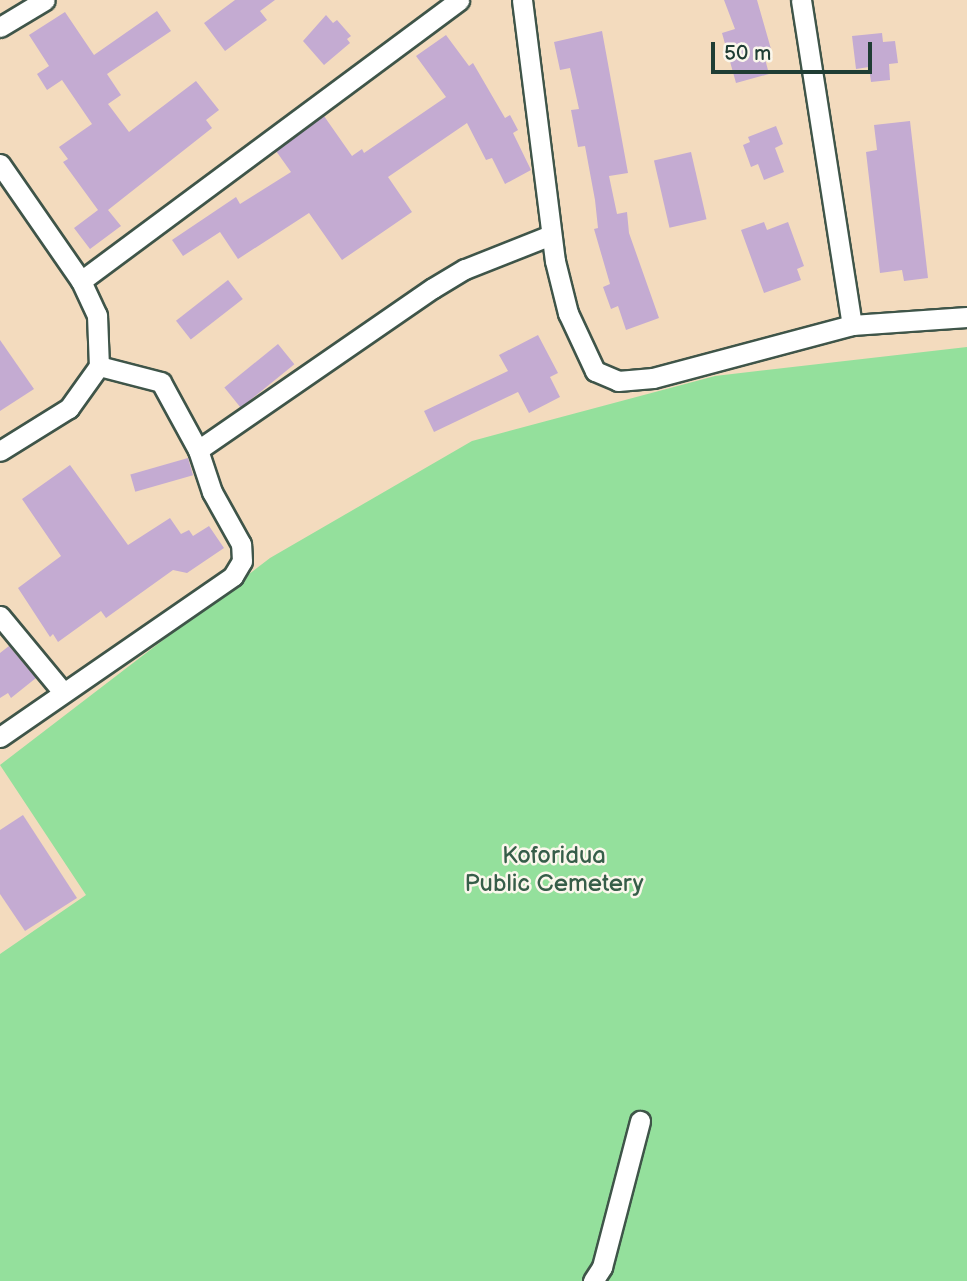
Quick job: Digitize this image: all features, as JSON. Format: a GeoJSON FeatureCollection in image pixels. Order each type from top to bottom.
{"type":"FeatureCollection","features":[{"type":"Feature","properties":{"kind":"street"},"geometry":{"type":"LineString","coordinates":[[0,27],[45,0]]}},
{"type":"Feature","properties":{"kind":"street"},"geometry":{"type":"LineString","coordinates":[[81,281],[459,0]]}},
{"type":"Feature","properties":{"kind":"street"},"geometry":{"type":"LineString","coordinates":[[522,0],[551,235],[568,313],[595,371],[618,381],[653,378],[852,325],[967,317]]}},
{"type":"Feature","properties":{"kind":"street"},"geometry":{"type":"LineString","coordinates":[[801,0],[852,325]]}},
{"type":"Feature","properties":{"kind":"street"},"geometry":{"type":"LineString","coordinates":[[0,164],[81,281],[97,315],[99,366],[69,408],[0,451]]}},
{"type":"Feature","properties":{"kind":"street"},"geometry":{"type":"LineString","coordinates":[[198,450],[433,288],[465,269],[551,235]]}},
{"type":"Feature","properties":{"kind":"street"},"geometry":{"type":"LineString","coordinates":[[0,737],[62,691],[233,576],[242,561],[241,544],[212,492],[198,450],[161,382],[99,366]]}},
{"type":"Feature","properties":{"kind":"street"},"geometry":{"type":"LineString","coordinates":[[0,616],[62,691]]}},
{"type":"Feature","properties":{"kind":"street"},"geometry":{"type":"LineString","coordinates":[[593,1281],[602,1267],[640,1121]]}},
{"type":"Feature","properties":{"kind":"green space","name":"Koforidua Public Cemetery"},"geometry":{"type":"Polygon","coordinates":[[[967,347],[967,1281],[0,1281],[0,954],[86,895],[0,765],[270,558],[472,441],[715,376],[967,347]]]}},
{"type":"Feature","properties":{"kind":"building"},"geometry":{"type":"Polygon","coordinates":[[[235,0],[275,0],[260,11],[267,20],[225,51],[204,23],[235,0]]]}},
{"type":"Feature","properties":{"kind":"building"},"geometry":{"type":"Polygon","coordinates":[[[724,0],[757,0],[771,49],[763,51],[769,74],[736,83],[722,33],[735,29],[724,0]]]}},
{"type":"Feature","properties":{"kind":"building"},"geometry":{"type":"Polygon","coordinates":[[[157,11],[171,31],[107,74],[121,95],[108,104],[129,132],[196,81],[219,110],[206,120],[212,128],[108,210],[121,226],[90,249],[74,228],[98,210],[63,162],[68,159],[59,147],[92,124],[62,80],[47,90],[37,74],[49,66],[29,35],[65,12],[94,55],[157,11]]]}},
{"type":"Feature","properties":{"kind":"building"},"geometry":{"type":"Polygon","coordinates":[[[326,15],[333,23],[337,20],[351,36],[347,39],[350,43],[324,65],[303,41],[326,15]]]}},
{"type":"Feature","properties":{"kind":"building"},"geometry":{"type":"Polygon","coordinates":[[[602,31],[628,173],[609,176],[617,214],[627,212],[629,233],[659,318],[626,330],[618,306],[611,309],[603,287],[610,284],[594,229],[598,228],[595,200],[585,146],[578,147],[571,110],[579,109],[570,68],[560,70],[554,42],[602,31]]]}},
{"type":"Feature","properties":{"kind":"building"},"geometry":{"type":"Polygon","coordinates":[[[882,33],[883,42],[895,41],[898,63],[889,64],[890,80],[871,82],[869,67],[856,69],[852,36],[882,33]]]}},
{"type":"Feature","properties":{"kind":"building"},"geometry":{"type":"Polygon","coordinates":[[[446,35],[469,66],[473,63],[505,118],[510,115],[518,130],[513,133],[531,170],[505,184],[492,158],[486,160],[467,123],[388,177],[412,212],[342,260],[309,213],[238,259],[220,232],[183,256],[172,240],[236,197],[240,204],[291,172],[276,151],[324,116],[352,156],[362,149],[364,153],[446,97],[416,56],[446,35]]]}},
{"type":"Feature","properties":{"kind":"building"},"geometry":{"type":"Polygon","coordinates":[[[910,121],[928,278],[904,281],[902,270],[880,273],[866,152],[877,150],[874,125],[910,121]]]}},
{"type":"Feature","properties":{"kind":"building"},"geometry":{"type":"Polygon","coordinates":[[[776,126],[783,144],[775,148],[784,172],[764,180],[758,164],[751,167],[743,145],[750,142],[748,137],[776,126]]]}},
{"type":"Feature","properties":{"kind":"building"},"geometry":{"type":"Polygon","coordinates":[[[691,152],[707,219],[669,228],[654,161],[691,152]]]}},
{"type":"Feature","properties":{"kind":"building"},"geometry":{"type":"Polygon","coordinates":[[[764,222],[767,230],[788,222],[804,266],[797,269],[801,280],[764,293],[741,230],[764,222]]]}},
{"type":"Feature","properties":{"kind":"building"},"geometry":{"type":"Polygon","coordinates":[[[228,280],[243,299],[191,340],[176,321],[228,280]]]}},
{"type":"Feature","properties":{"kind":"building"},"geometry":{"type":"Polygon","coordinates":[[[538,335],[558,373],[550,377],[560,397],[529,413],[518,392],[434,432],[424,411],[508,371],[499,355],[538,335]]]}},
{"type":"Feature","properties":{"kind":"building"},"geometry":{"type":"Polygon","coordinates":[[[0,340],[34,389],[0,411],[0,340]]]}},
{"type":"Feature","properties":{"kind":"building"},"geometry":{"type":"Polygon","coordinates":[[[278,344],[294,364],[241,408],[224,387],[278,344]]]}},
{"type":"Feature","properties":{"kind":"building"},"geometry":{"type":"Polygon","coordinates":[[[188,458],[193,475],[135,492],[130,475],[188,458]]]}},
{"type":"Feature","properties":{"kind":"building"},"geometry":{"type":"Polygon","coordinates":[[[70,465],[128,545],[170,518],[181,534],[189,530],[193,536],[209,526],[224,548],[187,573],[173,570],[106,618],[101,611],[58,642],[53,634],[50,637],[18,588],[61,556],[22,499],[70,465]]]}},
{"type":"Feature","properties":{"kind":"building"},"geometry":{"type":"Polygon","coordinates":[[[9,646],[36,678],[11,698],[8,693],[0,698],[0,653],[9,646]]]}},
{"type":"Feature","properties":{"kind":"building"},"geometry":{"type":"Polygon","coordinates":[[[23,815],[77,898],[25,931],[0,894],[0,830],[23,815]]]}}]}
